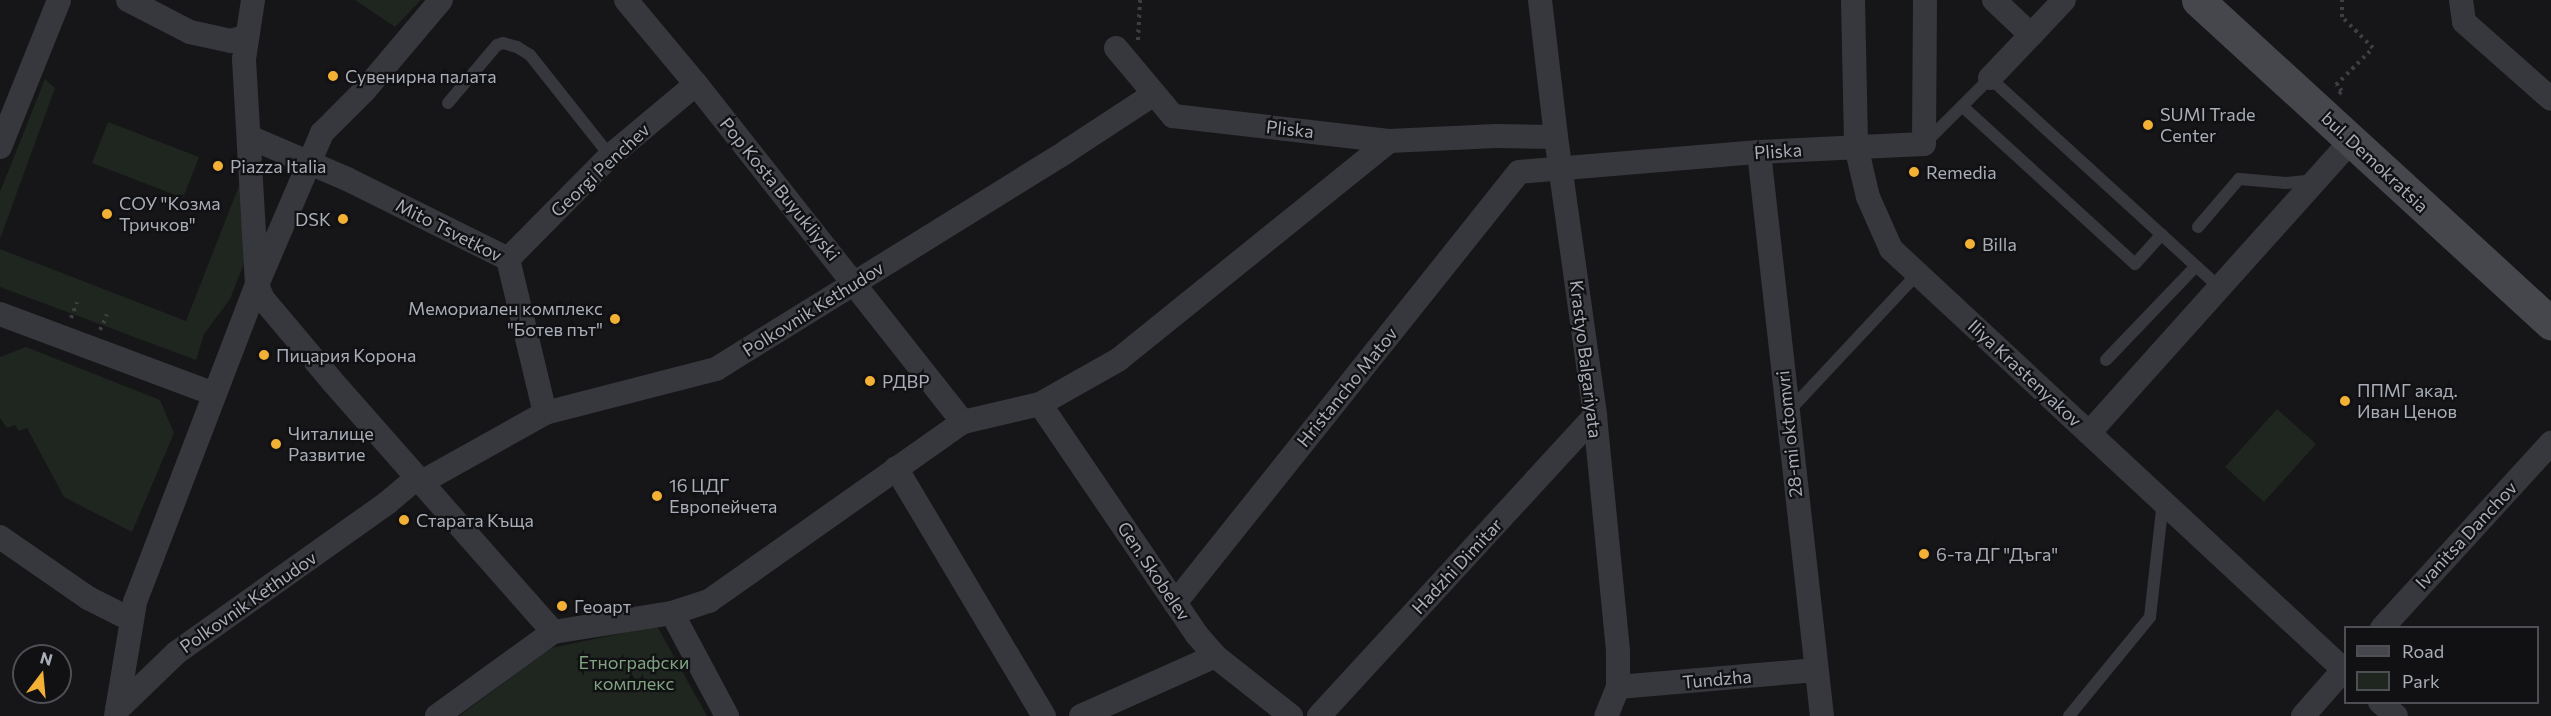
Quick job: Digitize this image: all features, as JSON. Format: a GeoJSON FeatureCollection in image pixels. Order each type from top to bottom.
{"type":"FeatureCollection","features":[{"type":"Feature","properties":{"kind":"street"},"geometry":{"type":"LineString","coordinates":[[0,147],[59,0]]}},
{"type":"Feature","properties":{"kind":"street"},"geometry":{"type":"LineString","coordinates":[[128,0],[190,32],[231,41],[247,36]]}},
{"type":"Feature","properties":{"kind":"street"},"geometry":{"type":"LineString","coordinates":[[254,0],[244,59],[257,285],[263,299],[418,480],[553,632]]}},
{"type":"Feature","properties":{"kind":"street"},"geometry":{"type":"LineString","coordinates":[[117,713],[135,602],[257,285],[322,133],[364,90],[441,0]]}},
{"type":"Feature","properties":{"kind":"street","name":"Krastyo Balgariyata"},"geometry":{"type":"LineString","coordinates":[[1540,0],[1556,137],[1595,416],[1618,651],[1618,687],[1606,716]]}},
{"type":"Feature","properties":{"kind":"street","name":"Iliya Krastenyakov"},"geometry":{"type":"LineString","coordinates":[[1853,0],[1856,146],[1868,197],[1891,249],[2344,668]]}},
{"type":"Feature","properties":{"kind":"street"},"geometry":{"type":"LineString","coordinates":[[1924,144],[1925,0]]}},
{"type":"Feature","properties":{"kind":"street"},"geometry":{"type":"LineString","coordinates":[[1994,0],[2031,35]]}},
{"type":"Feature","properties":{"kind":"street"},"geometry":{"type":"LineString","coordinates":[[1990,78],[2064,0]]}},
{"type":"Feature","properties":{"kind":"street","name":"bul. Demokratsia"},"geometry":{"type":"LineString","coordinates":[[2198,0],[2551,324]]}},
{"type":"Feature","properties":{"kind":"street"},"geometry":{"type":"LineString","coordinates":[[2461,0],[2464,22],[2551,99]]}},
{"type":"Feature","properties":{"kind":"street","name":"Pop Kosta Buyukliyski"},"geometry":{"type":"LineString","coordinates":[[632,8],[696,84],[963,422]]}},
{"type":"Feature","properties":{"kind":"street","name":"Pliska"},"geometry":{"type":"LineString","coordinates":[[1116,48],[1173,116],[1389,141],[1496,136],[1556,137]]}},
{"type":"Feature","properties":{"kind":"street","name":"Georgi Penchev"},"geometry":{"type":"LineString","coordinates":[[508,260],[610,156],[696,84]]}},
{"type":"Feature","properties":{"kind":"street","name":"Polkovnik Kethudov"},"geometry":{"type":"LineString","coordinates":[[117,713],[176,653],[418,480],[448,470],[545,413],[716,369],[1067,151],[1154,94]]}},
{"type":"Feature","properties":{"kind":"street","name":"Mito Tsvetkov"},"geometry":{"type":"LineString","coordinates":[[249,137],[346,178],[508,260],[545,413]]}},
{"type":"Feature","properties":{"kind":"street","name":"Hristancho Matov"},"geometry":{"type":"LineString","coordinates":[[1175,603],[1519,172],[1537,150],[1556,137]]}},
{"type":"Feature","properties":{"kind":"street"},"geometry":{"type":"LineString","coordinates":[[436,716],[553,632],[672,613],[709,602],[963,422],[1041,404],[1118,360],[1389,141]]}},
{"type":"Feature","properties":{"kind":"street"},"geometry":{"type":"LineString","coordinates":[[2089,433],[2351,141]]}},
{"type":"Feature","properties":{"kind":"street","name":"Pliska"},"geometry":{"type":"LineString","coordinates":[[1561,169],[1759,152],[1924,144]]}},
{"type":"Feature","properties":{"kind":"street","name":"28-mi oktomvri"},"geometry":{"type":"LineString","coordinates":[[1759,152],[1786,414],[1822,716]]}},
{"type":"Feature","properties":{"kind":"street"},"geometry":{"type":"LineString","coordinates":[[1519,172],[1561,169]]}},
{"type":"Feature","properties":{"kind":"street"},"geometry":{"type":"LineString","coordinates":[[0,314],[214,394]]}},
{"type":"Feature","properties":{"kind":"street","name":"Gen. Skobelev"},"geometry":{"type":"LineString","coordinates":[[1041,404],[1175,603],[1215,656],[1292,716]]}},
{"type":"Feature","properties":{"kind":"street","name":"Hadzhi Dimitar"},"geometry":{"type":"LineString","coordinates":[[1319,716],[1595,416]]}},
{"type":"Feature","properties":{"kind":"street","name":"Ivanitsa Danchov"},"geometry":{"type":"LineString","coordinates":[[2383,626],[2551,443]]}},
{"type":"Feature","properties":{"kind":"street"},"geometry":{"type":"LineString","coordinates":[[896,468],[1044,716]]}},
{"type":"Feature","properties":{"kind":"street"},"geometry":{"type":"LineString","coordinates":[[0,537],[88,598],[132,620]]}},
{"type":"Feature","properties":{"kind":"street"},"geometry":{"type":"LineString","coordinates":[[672,613],[727,716]]}},
{"type":"Feature","properties":{"kind":"street"},"geometry":{"type":"LineString","coordinates":[[1082,716],[1215,656]]}},
{"type":"Feature","properties":{"kind":"street","name":"Tundzha"},"geometry":{"type":"LineString","coordinates":[[1618,687],[1816,670]]}},
{"type":"Feature","properties":{"kind":"street"},"geometry":{"type":"LineString","coordinates":[[2303,716],[2344,670]]}},
{"type":"Feature","properties":{"kind":"street"},"geometry":{"type":"LineString","coordinates":[[2382,704],[2396,716]]}},
{"type":"Feature","properties":{"kind":"lane"},"geometry":{"type":"LineString","coordinates":[[448,103],[497,45],[503,43],[517,46],[530,55],[610,156]]}},
{"type":"Feature","properties":{"kind":"lane"},"geometry":{"type":"LineString","coordinates":[[1924,144],[1990,78],[2219,287]]}},
{"type":"Feature","properties":{"kind":"lane"},"geometry":{"type":"LineString","coordinates":[[1962,106],[2134,264],[2162,234]]}},
{"type":"Feature","properties":{"kind":"lane"},"geometry":{"type":"LineString","coordinates":[[2198,227],[2239,179],[2286,183],[2317,180]]}},
{"type":"Feature","properties":{"kind":"lane"},"geometry":{"type":"LineString","coordinates":[[2106,360],[2196,266]]}},
{"type":"Feature","properties":{"kind":"lane"},"geometry":{"type":"LineString","coordinates":[[1786,414],[1917,274]]}},
{"type":"Feature","properties":{"kind":"lane"},"geometry":{"type":"LineString","coordinates":[[2069,716],[2150,617],[2163,501]]}},
{"type":"Feature","properties":{"kind":"path"},"geometry":{"type":"LineString","coordinates":[[2320,112],[2342,92],[2336,85],[2373,48],[2342,17],[2342,0]]}},
{"type":"Feature","properties":{"kind":"green space"},"geometry":{"type":"Polygon","coordinates":[[[355,0],[421,0],[395,27],[355,0]]]}},
{"type":"Feature","properties":{"kind":"green space"},"geometry":{"type":"Polygon","coordinates":[[[45,79],[55,88],[0,239],[0,192],[45,79]]]}},
{"type":"Feature","properties":{"kind":"green space"},"geometry":{"type":"Polygon","coordinates":[[[108,122],[199,157],[183,198],[92,163],[108,122]]]}},
{"type":"Feature","properties":{"kind":"green space"},"geometry":{"type":"Polygon","coordinates":[[[239,186],[251,201],[243,266],[230,299],[204,334],[196,360],[0,287],[0,249],[186,321],[239,186]]]}},
{"type":"Feature","properties":{"kind":"green space"},"geometry":{"type":"Polygon","coordinates":[[[26,347],[160,400],[174,433],[132,532],[64,497],[27,428],[19,431],[15,425],[7,428],[0,418],[0,357],[26,347]]]}},
{"type":"Feature","properties":{"kind":"green space"},"geometry":{"type":"Polygon","coordinates":[[[2277,409],[2316,444],[2264,502],[2225,467],[2277,409]]]}},
{"type":"Feature","properties":{"kind":"green space","name":"Етнографски комплекс"},"geometry":{"type":"Polygon","coordinates":[[[657,626],[707,716],[459,716],[551,648],[657,626]]]}},
{"type":"Feature","properties":{"kind":"place","name":"Сувенирна палата"},"geometry":{"type":"Point","coordinates":[333,76]}},
{"type":"Feature","properties":{"kind":"place","name":"SUMI Trade Center"},"geometry":{"type":"Point","coordinates":[2148,125]}},
{"type":"Feature","properties":{"kind":"place","name":"Piazza Italia"},"geometry":{"type":"Point","coordinates":[218,166]}},
{"type":"Feature","properties":{"kind":"place","name":"Remedia"},"geometry":{"type":"Point","coordinates":[1914,172]}},
{"type":"Feature","properties":{"kind":"place","name":"СОУ \"Козма Тричков\""},"geometry":{"type":"Point","coordinates":[107,214]}},
{"type":"Feature","properties":{"kind":"place","name":"DSK"},"geometry":{"type":"Point","coordinates":[343,219]}},
{"type":"Feature","properties":{"kind":"place","name":"Billa"},"geometry":{"type":"Point","coordinates":[1970,244]}},
{"type":"Feature","properties":{"kind":"place","name":"Мемориален комплекс \"Ботев път\""},"geometry":{"type":"Point","coordinates":[615,319]}},
{"type":"Feature","properties":{"kind":"place","name":"Пицария Корона"},"geometry":{"type":"Point","coordinates":[264,355]}},
{"type":"Feature","properties":{"kind":"place","name":"РДВР"},"geometry":{"type":"Point","coordinates":[870,381]}},
{"type":"Feature","properties":{"kind":"place","name":"ППМГ акад. Иван Ценов"},"geometry":{"type":"Point","coordinates":[2345,401]}},
{"type":"Feature","properties":{"kind":"place","name":"Читалище Развитие"},"geometry":{"type":"Point","coordinates":[276,444]}},
{"type":"Feature","properties":{"kind":"place","name":"16 ЦДГ Европейчета"},"geometry":{"type":"Point","coordinates":[657,496]}},
{"type":"Feature","properties":{"kind":"place","name":"Старата Къща"},"geometry":{"type":"Point","coordinates":[404,520]}},
{"type":"Feature","properties":{"kind":"place","name":"6-та ДГ \"Дъга\""},"geometry":{"type":"Point","coordinates":[1924,554]}},
{"type":"Feature","properties":{"kind":"place","name":"Геоарт"},"geometry":{"type":"Point","coordinates":[562,606]}}]}
